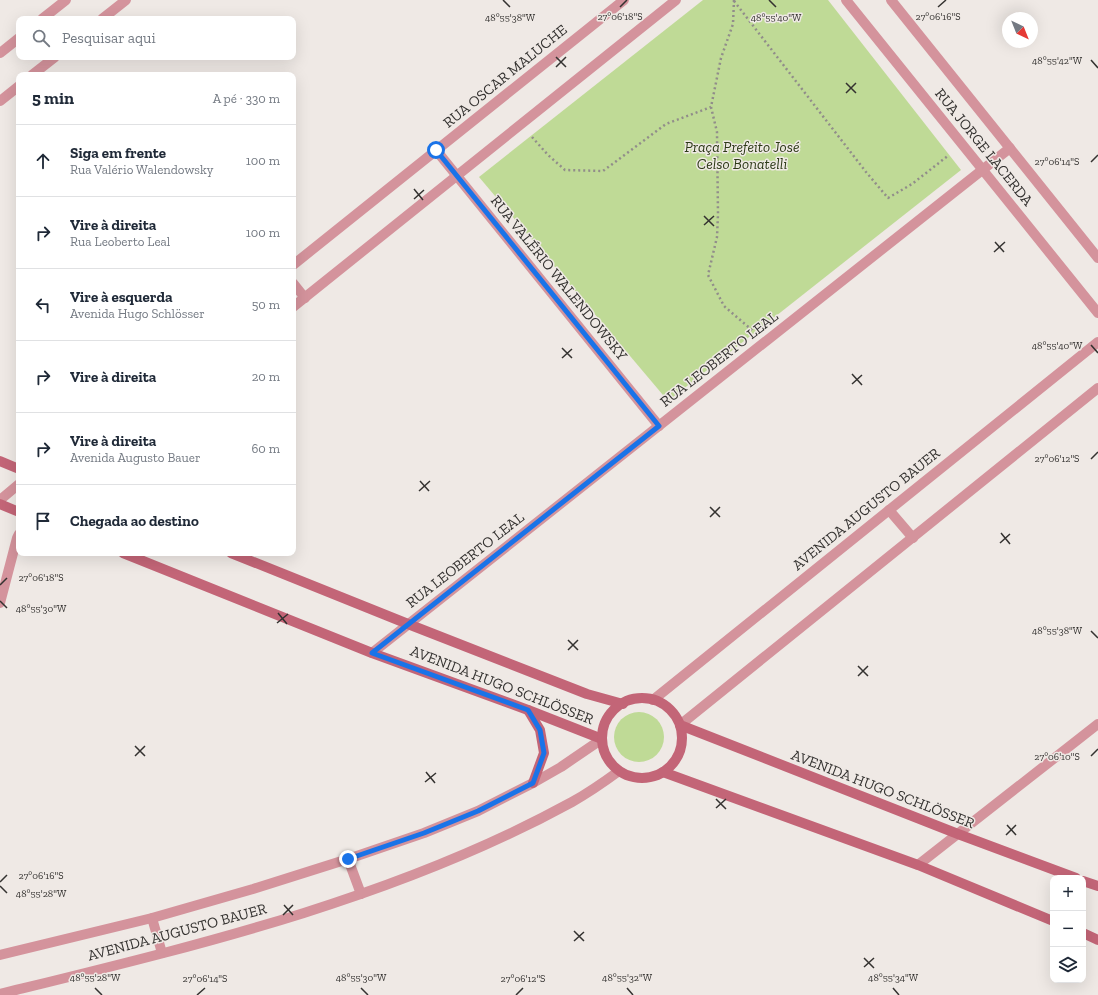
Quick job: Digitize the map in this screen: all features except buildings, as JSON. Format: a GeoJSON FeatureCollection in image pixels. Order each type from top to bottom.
{"type":"FeatureCollection","features":[{"type":"Feature","properties":{"kind":"main road"},"geometry":{"type":"LineString","coordinates":[[0,461],[16,468]]}},
{"type":"Feature","properties":{"kind":"main road"},"geometry":{"type":"LineString","coordinates":[[0,504],[16,511]]}},
{"type":"Feature","properties":{"kind":"main road","name":"AVENIDA HUGO SCHLÖSSER"},"geometry":{"type":"LineString","coordinates":[[130,556],[372,653],[528,710],[602,739]]}},
{"type":"Feature","properties":{"kind":"main road","name":"AVENIDA HUGO SCHLÖSSER"},"geometry":{"type":"LineString","coordinates":[[238,556],[587,694],[623,704]]}},
{"type":"Feature","properties":{"kind":"main road"},"geometry":{"type":"LineString","coordinates":[[632,700],[653,700],[664,705],[674,714],[680,725],[682,738],[680,751],[673,763],[663,772],[653,777],[641,778],[630,776],[619,771],[610,763],[604,752],[602,739],[604,729],[614,710],[623,704],[632,700]]}},
{"type":"Feature","properties":{"kind":"main road"},"geometry":{"type":"LineString","coordinates":[[528,710],[540,730],[544,753],[533,783]]}},
{"type":"Feature","properties":{"kind":"main road","name":"AVENIDA HUGO SCHLÖSSER"},"geometry":{"type":"LineString","coordinates":[[680,725],[958,834],[1068,875]]}},
{"type":"Feature","properties":{"kind":"main road"},"geometry":{"type":"LineString","coordinates":[[663,772],[918,865],[1050,920]]}},
{"type":"Feature","properties":{"kind":"main road"},"geometry":{"type":"LineString","coordinates":[[1086,882],[1098,886]]}},
{"type":"Feature","properties":{"kind":"main road"},"geometry":{"type":"LineString","coordinates":[[1086,935],[1098,940]]}},
{"type":"Feature","properties":{"kind":"street"},"geometry":{"type":"LineString","coordinates":[[46,16],[66,0]]}},
{"type":"Feature","properties":{"kind":"street"},"geometry":{"type":"LineString","coordinates":[[106,16],[126,0]]}},
{"type":"Feature","properties":{"kind":"street","name":"RUA OSCAR MALUCHE"},"geometry":{"type":"LineString","coordinates":[[296,263],[624,0]]}},
{"type":"Feature","properties":{"kind":"street"},"geometry":{"type":"LineString","coordinates":[[296,305],[676,0]]}},
{"type":"Feature","properties":{"kind":"street","name":"RUA JORGE LACERDA"},"geometry":{"type":"LineString","coordinates":[[846,0],[1098,313]]}},
{"type":"Feature","properties":{"kind":"street","name":"RUA JORGE LACERDA"},"geometry":{"type":"LineString","coordinates":[[891,0],[1098,258]]}},
{"type":"Feature","properties":{"kind":"street"},"geometry":{"type":"LineString","coordinates":[[0,53],[16,40]]}},
{"type":"Feature","properties":{"kind":"street"},"geometry":{"type":"LineString","coordinates":[[36,72],[51,60]]}},
{"type":"Feature","properties":{"kind":"street"},"geometry":{"type":"LineString","coordinates":[[0,101],[16,88]]}},
{"type":"Feature","properties":{"kind":"street","name":"RUA LEOBERTO LEAL"},"geometry":{"type":"LineString","coordinates":[[372,653],[1010,148]]}},
{"type":"Feature","properties":{"kind":"street","name":"RUA VALÉRIO WALENDOWSKY"},"geometry":{"type":"LineString","coordinates":[[436,150],[659,426]]}},
{"type":"Feature","properties":{"kind":"street"},"geometry":{"type":"LineString","coordinates":[[296,287],[305,298]]}},
{"type":"Feature","properties":{"kind":"street","name":"AVENIDA AUGUSTO BAUER"},"geometry":{"type":"LineString","coordinates":[[653,700],[1098,342]]}},
{"type":"Feature","properties":{"kind":"street"},"geometry":{"type":"LineString","coordinates":[[680,725],[1098,388]]}},
{"type":"Feature","properties":{"kind":"street"},"geometry":{"type":"LineString","coordinates":[[0,500],[16,487]]}},
{"type":"Feature","properties":{"kind":"street"},"geometry":{"type":"LineString","coordinates":[[889,510],[912,538]]}},
{"type":"Feature","properties":{"kind":"street"},"geometry":{"type":"LineString","coordinates":[[0,603],[16,542]]}},
{"type":"Feature","properties":{"kind":"street"},"geometry":{"type":"LineString","coordinates":[[918,865],[1098,724]]}},
{"type":"Feature","properties":{"kind":"street","name":"AVENIDA AUGUSTO BAUER"},"geometry":{"type":"LineString","coordinates":[[0,955],[152,918],[253,889],[424,833],[478,811],[533,783],[561,767],[602,739]]}},
{"type":"Feature","properties":{"kind":"street","name":"AVENIDA AUGUSTO BAUER"},"geometry":{"type":"LineString","coordinates":[[0,994],[162,953],[264,925],[360,894],[456,858],[524,827],[574,801],[619,771]]}},
{"type":"Feature","properties":{"kind":"street"},"geometry":{"type":"LineString","coordinates":[[348,859],[360,894]]}},
{"type":"Feature","properties":{"kind":"street"},"geometry":{"type":"LineString","coordinates":[[152,918],[162,953]]}},
{"type":"Feature","properties":{"kind":"path"},"geometry":{"type":"LineString","coordinates":[[734,0],[734,24],[721,58],[711,107],[717,132],[718,214],[717,237],[708,275],[724,306],[755,333]]}},
{"type":"Feature","properties":{"kind":"path"},"geometry":{"type":"LineString","coordinates":[[734,0],[866,172],[888,198],[912,184],[950,155]]}},
{"type":"Feature","properties":{"kind":"path"},"geometry":{"type":"LineString","coordinates":[[531,137],[565,170],[603,171],[666,124],[711,107]]}},
{"type":"Feature","properties":{"kind":"green space","name":"Praça Prefeito José Celso Bonatelli"},"geometry":{"type":"Polygon","coordinates":[[[703,0],[828,0],[961,170],[668,401],[479,177],[703,0]]]}},
{"type":"Feature","properties":{"kind":"green space"},"geometry":{"type":"Polygon","coordinates":[[[634,712],[644,712],[657,719],[664,732],[664,742],[657,755],[644,762],[634,762],[625,758],[618,751],[614,742],[614,732],[618,723],[625,716],[634,712]]]}},
{"type":"Feature","properties":{"kind":"route"},"geometry":{"type":"LineString","coordinates":[[348,859],[424,833],[478,811],[533,783],[544,753],[540,730],[528,710],[372,653],[659,426],[436,150]]}}]}
